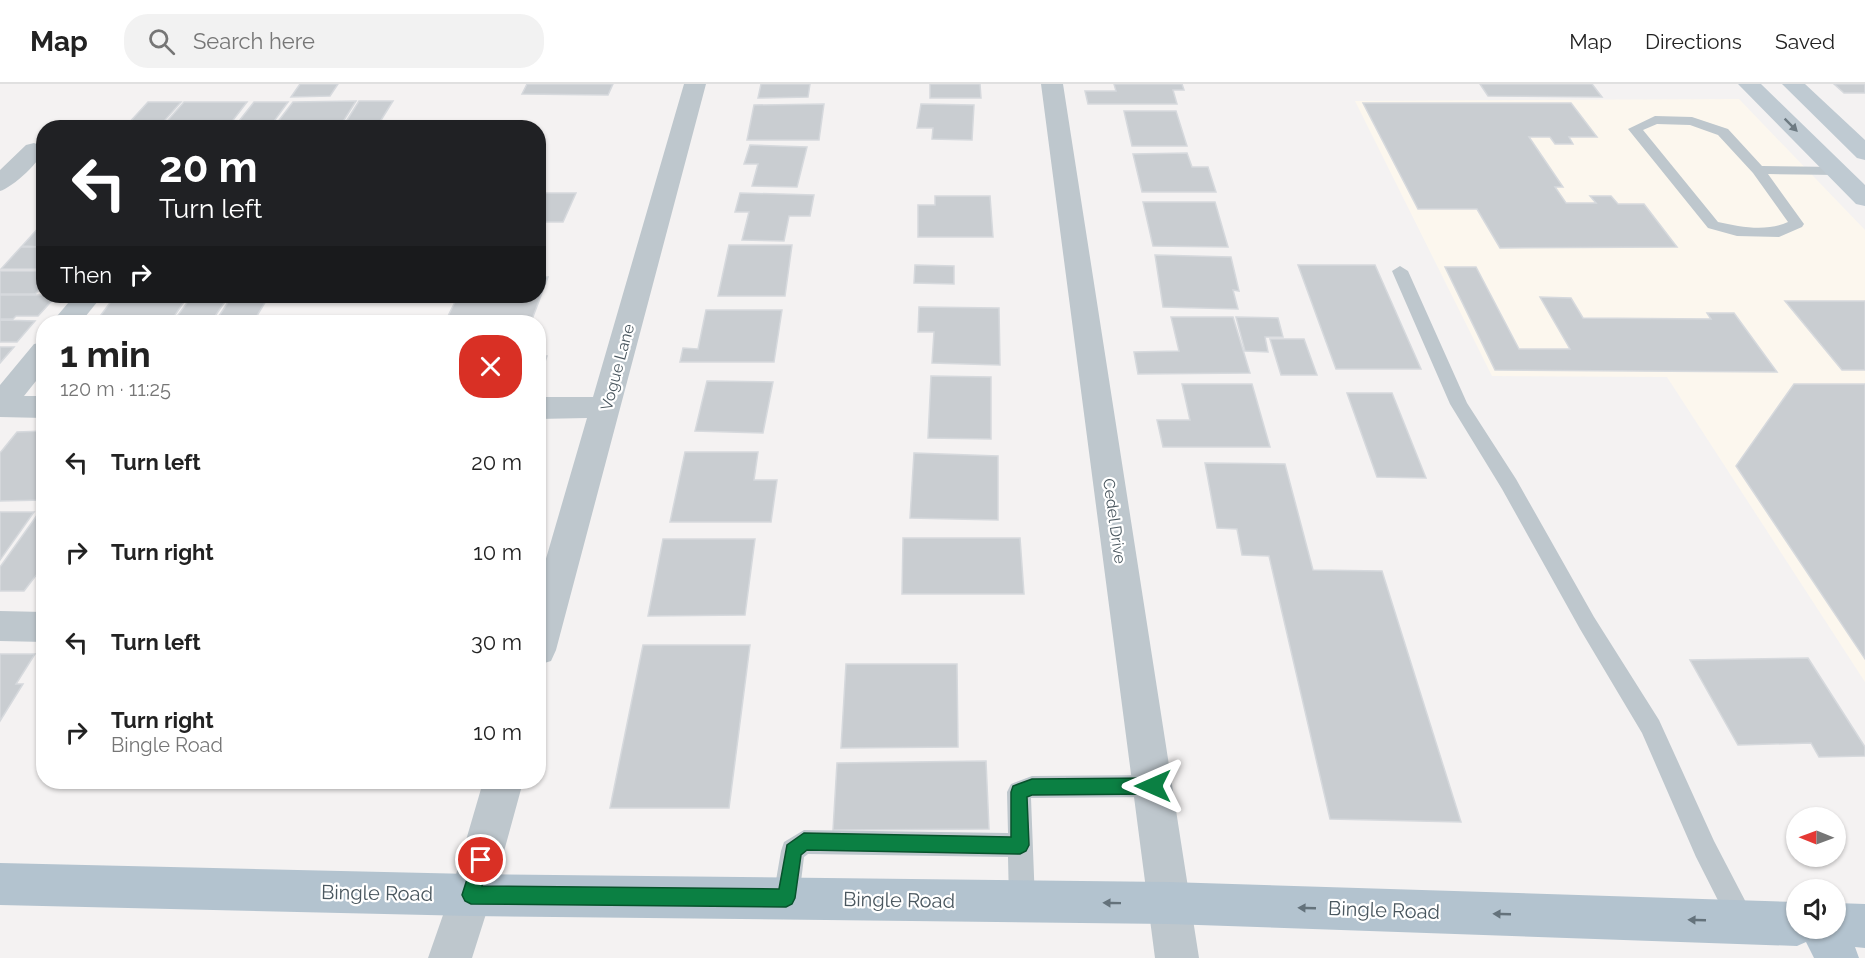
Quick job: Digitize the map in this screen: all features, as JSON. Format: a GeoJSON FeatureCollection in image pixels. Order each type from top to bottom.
{"type":"FeatureCollection","features":[{"type":"Feature","properties":{"kind":"main road"},"geometry":{"type":"LineString","coordinates":[[1749,84],[1865,199]]}},
{"type":"Feature","properties":{"kind":"main road"},"geometry":{"type":"LineString","coordinates":[[1793,84],[1865,153]]}},
{"type":"Feature","properties":{"kind":"main road","name":"Bingle Road"},"geometry":{"type":"LineString","coordinates":[[0,884],[471,895],[1169,903],[1786,923]]}},
{"type":"Feature","properties":{"kind":"main road"},"geometry":{"type":"LineString","coordinates":[[1846,925],[1865,926]]}},
{"type":"Feature","properties":{"kind":"main road"},"geometry":{"type":"LineString","coordinates":[[1828,939],[1838,958]]}},
{"type":"Feature","properties":{"kind":"street","name":"Vogue Lane"},"geometry":{"type":"LineString","coordinates":[[546,598],[550,572],[606,407],[695,84]]}},
{"type":"Feature","properties":{"kind":"street","name":"Cedel Drive"},"geometry":{"type":"LineString","coordinates":[[1052,84],[1178,958]]}},
{"type":"Feature","properties":{"kind":"street"},"geometry":{"type":"LineString","coordinates":[[0,150],[36,150]]}},
{"type":"Feature","properties":{"kind":"street"},"geometry":{"type":"LineString","coordinates":[[0,184],[36,153]]}},
{"type":"Feature","properties":{"kind":"street"},"geometry":{"type":"LineString","coordinates":[[72,315],[82,303]]}},
{"type":"Feature","properties":{"kind":"street"},"geometry":{"type":"LineString","coordinates":[[0,406],[36,361]]}},
{"type":"Feature","properties":{"kind":"street"},"geometry":{"type":"LineString","coordinates":[[0,406],[36,406]]}},
{"type":"Feature","properties":{"kind":"street"},"geometry":{"type":"LineString","coordinates":[[546,408],[606,407]]}},
{"type":"Feature","properties":{"kind":"street"},"geometry":{"type":"LineString","coordinates":[[0,626],[36,627]]}},
{"type":"Feature","properties":{"kind":"street"},"geometry":{"type":"LineString","coordinates":[[450,958],[471,895],[500,789]]}},
{"type":"Feature","properties":{"kind":"lane"},"geometry":{"type":"LineString","coordinates":[[1758,170],[1797,224],[1779,232],[1737,231],[1713,225],[1635,129],[1655,120],[1692,121],[1723,132],[1758,170],[1837,171]]}},
{"type":"Feature","properties":{"kind":"lane"},"geometry":{"type":"LineString","coordinates":[[1400,271],[1459,404],[1509,484],[1587,623],[1651,727],[1705,849],[1742,921]]}},
{"type":"Feature","properties":{"kind":"lane"},"geometry":{"type":"LineString","coordinates":[[1022,902],[1019,792],[1032,787],[1153,786]]}},
{"type":"Feature","properties":{"kind":"lane"},"geometry":{"type":"LineString","coordinates":[[786,898],[793,851],[804,842],[1020,845]]}},
{"type":"Feature","properties":{"kind":"shaded area"},"geometry":{"type":"Polygon","coordinates":[[[1739,99],[1865,230],[1865,682],[1667,377],[1492,376],[1355,101],[1739,99]]]}},
{"type":"Feature","properties":{"kind":"building"},"geometry":{"type":"Polygon","coordinates":[[[300,84],[338,84],[330,96],[291,97],[300,84]]]}},
{"type":"Feature","properties":{"kind":"building"},"geometry":{"type":"Polygon","coordinates":[[[527,84],[613,84],[608,95],[522,94],[527,84]]]}},
{"type":"Feature","properties":{"kind":"building"},"geometry":{"type":"Polygon","coordinates":[[[761,84],[810,84],[808,97],[758,98],[761,84]]]}},
{"type":"Feature","properties":{"kind":"building"},"geometry":{"type":"Polygon","coordinates":[[[930,84],[980,84],[981,98],[930,98],[930,84]]]}},
{"type":"Feature","properties":{"kind":"building"},"geometry":{"type":"Polygon","coordinates":[[[1114,84],[1182,84],[1184,90],[1173,90],[1177,104],[1088,104],[1085,91],[1116,91],[1114,84]]]}},
{"type":"Feature","properties":{"kind":"building"},"geometry":{"type":"Polygon","coordinates":[[[1480,84],[1592,84],[1602,97],[1488,96],[1480,84]]]}},
{"type":"Feature","properties":{"kind":"building"},"geometry":{"type":"Polygon","coordinates":[[[1834,84],[1865,84],[1865,93],[1844,93],[1834,84]]]}},
{"type":"Feature","properties":{"kind":"building"},"geometry":{"type":"Polygon","coordinates":[[[356,101],[344,120],[279,120],[293,102],[356,101]]]}},
{"type":"Feature","properties":{"kind":"building"},"geometry":{"type":"Polygon","coordinates":[[[359,101],[393,101],[381,120],[347,120],[359,101]]]}},
{"type":"Feature","properties":{"kind":"building"},"geometry":{"type":"Polygon","coordinates":[[[148,102],[181,102],[165,120],[132,120],[148,102]]]}},
{"type":"Feature","properties":{"kind":"building"},"geometry":{"type":"Polygon","coordinates":[[[184,102],[247,102],[233,120],[168,120],[184,102]]]}},
{"type":"Feature","properties":{"kind":"building"},"geometry":{"type":"Polygon","coordinates":[[[254,102],[288,102],[275,120],[240,120],[254,102]]]}},
{"type":"Feature","properties":{"kind":"building"},"geometry":{"type":"Polygon","coordinates":[[[1363,103],[1571,103],[1597,137],[1569,137],[1573,144],[1555,144],[1550,137],[1529,137],[1563,187],[1555,187],[1566,203],[1596,203],[1590,196],[1611,196],[1618,204],[1644,204],[1677,247],[1500,248],[1477,209],[1418,209],[1363,103]]]}},
{"type":"Feature","properties":{"kind":"building"},"geometry":{"type":"Polygon","coordinates":[[[824,104],[819,140],[747,140],[754,105],[824,104]]]}},
{"type":"Feature","properties":{"kind":"building"},"geometry":{"type":"Polygon","coordinates":[[[921,104],[974,105],[972,140],[932,139],[933,128],[917,128],[921,104]]]}},
{"type":"Feature","properties":{"kind":"building"},"geometry":{"type":"Polygon","coordinates":[[[1124,111],[1176,111],[1187,146],[1132,146],[1124,111]]]}},
{"type":"Feature","properties":{"kind":"building"},"geometry":{"type":"Polygon","coordinates":[[[750,145],[807,147],[797,187],[752,186],[758,164],[744,164],[750,145]]]}},
{"type":"Feature","properties":{"kind":"building"},"geometry":{"type":"Polygon","coordinates":[[[1187,153],[1192,167],[1208,167],[1216,192],[1142,192],[1133,154],[1187,153]]]}},
{"type":"Feature","properties":{"kind":"building"},"geometry":{"type":"Polygon","coordinates":[[[546,193],[576,193],[563,222],[546,222],[546,193]]]}},
{"type":"Feature","properties":{"kind":"building"},"geometry":{"type":"Polygon","coordinates":[[[740,193],[814,195],[810,216],[789,216],[784,241],[742,240],[749,212],[735,212],[740,193]]]}},
{"type":"Feature","properties":{"kind":"building"},"geometry":{"type":"Polygon","coordinates":[[[935,196],[990,196],[993,237],[918,237],[918,205],[935,205],[935,196]]]}},
{"type":"Feature","properties":{"kind":"building"},"geometry":{"type":"Polygon","coordinates":[[[1143,202],[1215,202],[1228,247],[1153,246],[1143,202]]]}},
{"type":"Feature","properties":{"kind":"building"},"geometry":{"type":"Polygon","coordinates":[[[36,231],[36,247],[22,246],[36,231]]]}},
{"type":"Feature","properties":{"kind":"building"},"geometry":{"type":"Polygon","coordinates":[[[729,245],[792,245],[785,296],[718,296],[729,245]]]}},
{"type":"Feature","properties":{"kind":"building"},"geometry":{"type":"Polygon","coordinates":[[[21,247],[36,247],[36,269],[1,269],[21,247]]]}},
{"type":"Feature","properties":{"kind":"building"},"geometry":{"type":"Polygon","coordinates":[[[1155,255],[1231,257],[1239,291],[1233,290],[1238,309],[1163,307],[1155,255]]]}},
{"type":"Feature","properties":{"kind":"building"},"geometry":{"type":"Polygon","coordinates":[[[915,265],[954,266],[954,284],[914,283],[915,265]]]}},
{"type":"Feature","properties":{"kind":"building"},"geometry":{"type":"Polygon","coordinates":[[[1298,265],[1375,265],[1421,369],[1336,369],[1298,265]]]}},
{"type":"Feature","properties":{"kind":"building"},"geometry":{"type":"Polygon","coordinates":[[[1445,267],[1476,267],[1519,349],[1570,349],[1540,297],[1571,298],[1583,318],[1711,319],[1707,313],[1734,313],[1777,372],[1495,370],[1445,267]]]}},
{"type":"Feature","properties":{"kind":"building"},"geometry":{"type":"Polygon","coordinates":[[[0,271],[36,271],[35,294],[0,294],[0,271]]]}},
{"type":"Feature","properties":{"kind":"building"},"geometry":{"type":"Polygon","coordinates":[[[0,295],[36,295],[36,303],[50,303],[36,316],[0,319],[0,295]]]}},
{"type":"Feature","properties":{"kind":"building"},"geometry":{"type":"Polygon","coordinates":[[[1785,301],[1865,301],[1865,370],[1842,370],[1785,301]]]}},
{"type":"Feature","properties":{"kind":"building"},"geometry":{"type":"Polygon","coordinates":[[[110,303],[183,303],[175,315],[101,315],[110,303]]]}},
{"type":"Feature","properties":{"kind":"building"},"geometry":{"type":"Polygon","coordinates":[[[187,303],[224,303],[216,315],[178,315],[187,303]]]}},
{"type":"Feature","properties":{"kind":"building"},"geometry":{"type":"Polygon","coordinates":[[[227,303],[265,303],[257,315],[220,315],[227,303]]]}},
{"type":"Feature","properties":{"kind":"building"},"geometry":{"type":"Polygon","coordinates":[[[454,303],[538,303],[534,315],[448,315],[454,303]]]}},
{"type":"Feature","properties":{"kind":"building"},"geometry":{"type":"Polygon","coordinates":[[[919,307],[999,308],[1000,365],[932,363],[934,332],[918,332],[919,307]]]}},
{"type":"Feature","properties":{"kind":"building"},"geometry":{"type":"Polygon","coordinates":[[[706,310],[782,310],[774,362],[680,362],[683,348],[698,349],[706,310]]]}},
{"type":"Feature","properties":{"kind":"building"},"geometry":{"type":"Polygon","coordinates":[[[1171,317],[1233,317],[1250,373],[1138,374],[1134,352],[1179,351],[1171,317]]]}},
{"type":"Feature","properties":{"kind":"building"},"geometry":{"type":"Polygon","coordinates":[[[1236,317],[1278,318],[1283,337],[1265,337],[1268,352],[1245,351],[1236,317]]]}},
{"type":"Feature","properties":{"kind":"building"},"geometry":{"type":"Polygon","coordinates":[[[0,320],[35,321],[17,342],[0,342],[0,320]]]}},
{"type":"Feature","properties":{"kind":"building"},"geometry":{"type":"Polygon","coordinates":[[[1270,339],[1304,339],[1317,375],[1281,375],[1270,339]]]}},
{"type":"Feature","properties":{"kind":"building"},"geometry":{"type":"Polygon","coordinates":[[[0,347],[14,347],[0,363],[0,347]]]}},
{"type":"Feature","properties":{"kind":"building"},"geometry":{"type":"Polygon","coordinates":[[[931,376],[991,377],[991,439],[928,438],[931,376]]]}},
{"type":"Feature","properties":{"kind":"building"},"geometry":{"type":"Polygon","coordinates":[[[707,381],[773,382],[763,433],[695,431],[707,381]]]}},
{"type":"Feature","properties":{"kind":"building"},"geometry":{"type":"Polygon","coordinates":[[[1182,384],[1252,384],[1270,447],[1163,447],[1157,420],[1190,420],[1182,384]]]}},
{"type":"Feature","properties":{"kind":"building"},"geometry":{"type":"Polygon","coordinates":[[[1794,384],[1865,384],[1865,659],[1736,466],[1794,384]]]}},
{"type":"Feature","properties":{"kind":"building"},"geometry":{"type":"Polygon","coordinates":[[[1347,393],[1392,393],[1426,478],[1377,477],[1347,393]]]}},
{"type":"Feature","properties":{"kind":"building"},"geometry":{"type":"Polygon","coordinates":[[[36,431],[36,500],[0,501],[0,453],[17,432],[36,431]]]}},
{"type":"Feature","properties":{"kind":"building"},"geometry":{"type":"Polygon","coordinates":[[[685,452],[758,452],[754,480],[777,480],[771,522],[670,522],[685,452]]]}},
{"type":"Feature","properties":{"kind":"building"},"geometry":{"type":"Polygon","coordinates":[[[914,453],[998,456],[998,520],[910,518],[914,453]]]}},
{"type":"Feature","properties":{"kind":"building"},"geometry":{"type":"Polygon","coordinates":[[[1205,463],[1285,464],[1313,570],[1382,571],[1461,822],[1330,819],[1269,556],[1242,555],[1237,529],[1217,528],[1205,463]]]}},
{"type":"Feature","properties":{"kind":"building"},"geometry":{"type":"Polygon","coordinates":[[[0,512],[34,512],[0,560],[0,512]]]}},
{"type":"Feature","properties":{"kind":"building"},"geometry":{"type":"Polygon","coordinates":[[[36,517],[36,575],[24,591],[0,591],[0,567],[36,517]]]}},
{"type":"Feature","properties":{"kind":"building"},"geometry":{"type":"Polygon","coordinates":[[[903,538],[1020,538],[1024,594],[902,594],[903,538]]]}},
{"type":"Feature","properties":{"kind":"building"},"geometry":{"type":"Polygon","coordinates":[[[663,539],[755,539],[745,615],[648,616],[663,539]]]}},
{"type":"Feature","properties":{"kind":"building"},"geometry":{"type":"Polygon","coordinates":[[[643,645],[750,645],[729,808],[610,808],[643,645]]]}},
{"type":"Feature","properties":{"kind":"building"},"geometry":{"type":"Polygon","coordinates":[[[0,654],[35,654],[16,684],[23,684],[0,721],[0,654]]]}},
{"type":"Feature","properties":{"kind":"building"},"geometry":{"type":"Polygon","coordinates":[[[1808,658],[1865,747],[1865,756],[1819,757],[1811,743],[1738,745],[1690,660],[1808,658]]]}},
{"type":"Feature","properties":{"kind":"building"},"geometry":{"type":"Polygon","coordinates":[[[846,664],[957,664],[958,747],[841,748],[846,664]]]}},
{"type":"Feature","properties":{"kind":"building"},"geometry":{"type":"Polygon","coordinates":[[[986,761],[989,829],[833,830],[837,763],[986,761]]]}},
{"type":"Feature","properties":{"kind":"route"},"geometry":{"type":"LineString","coordinates":[[481,860],[471,895],[786,898],[793,851],[804,842],[1020,845],[1019,792],[1032,787],[1153,786]]}}]}
